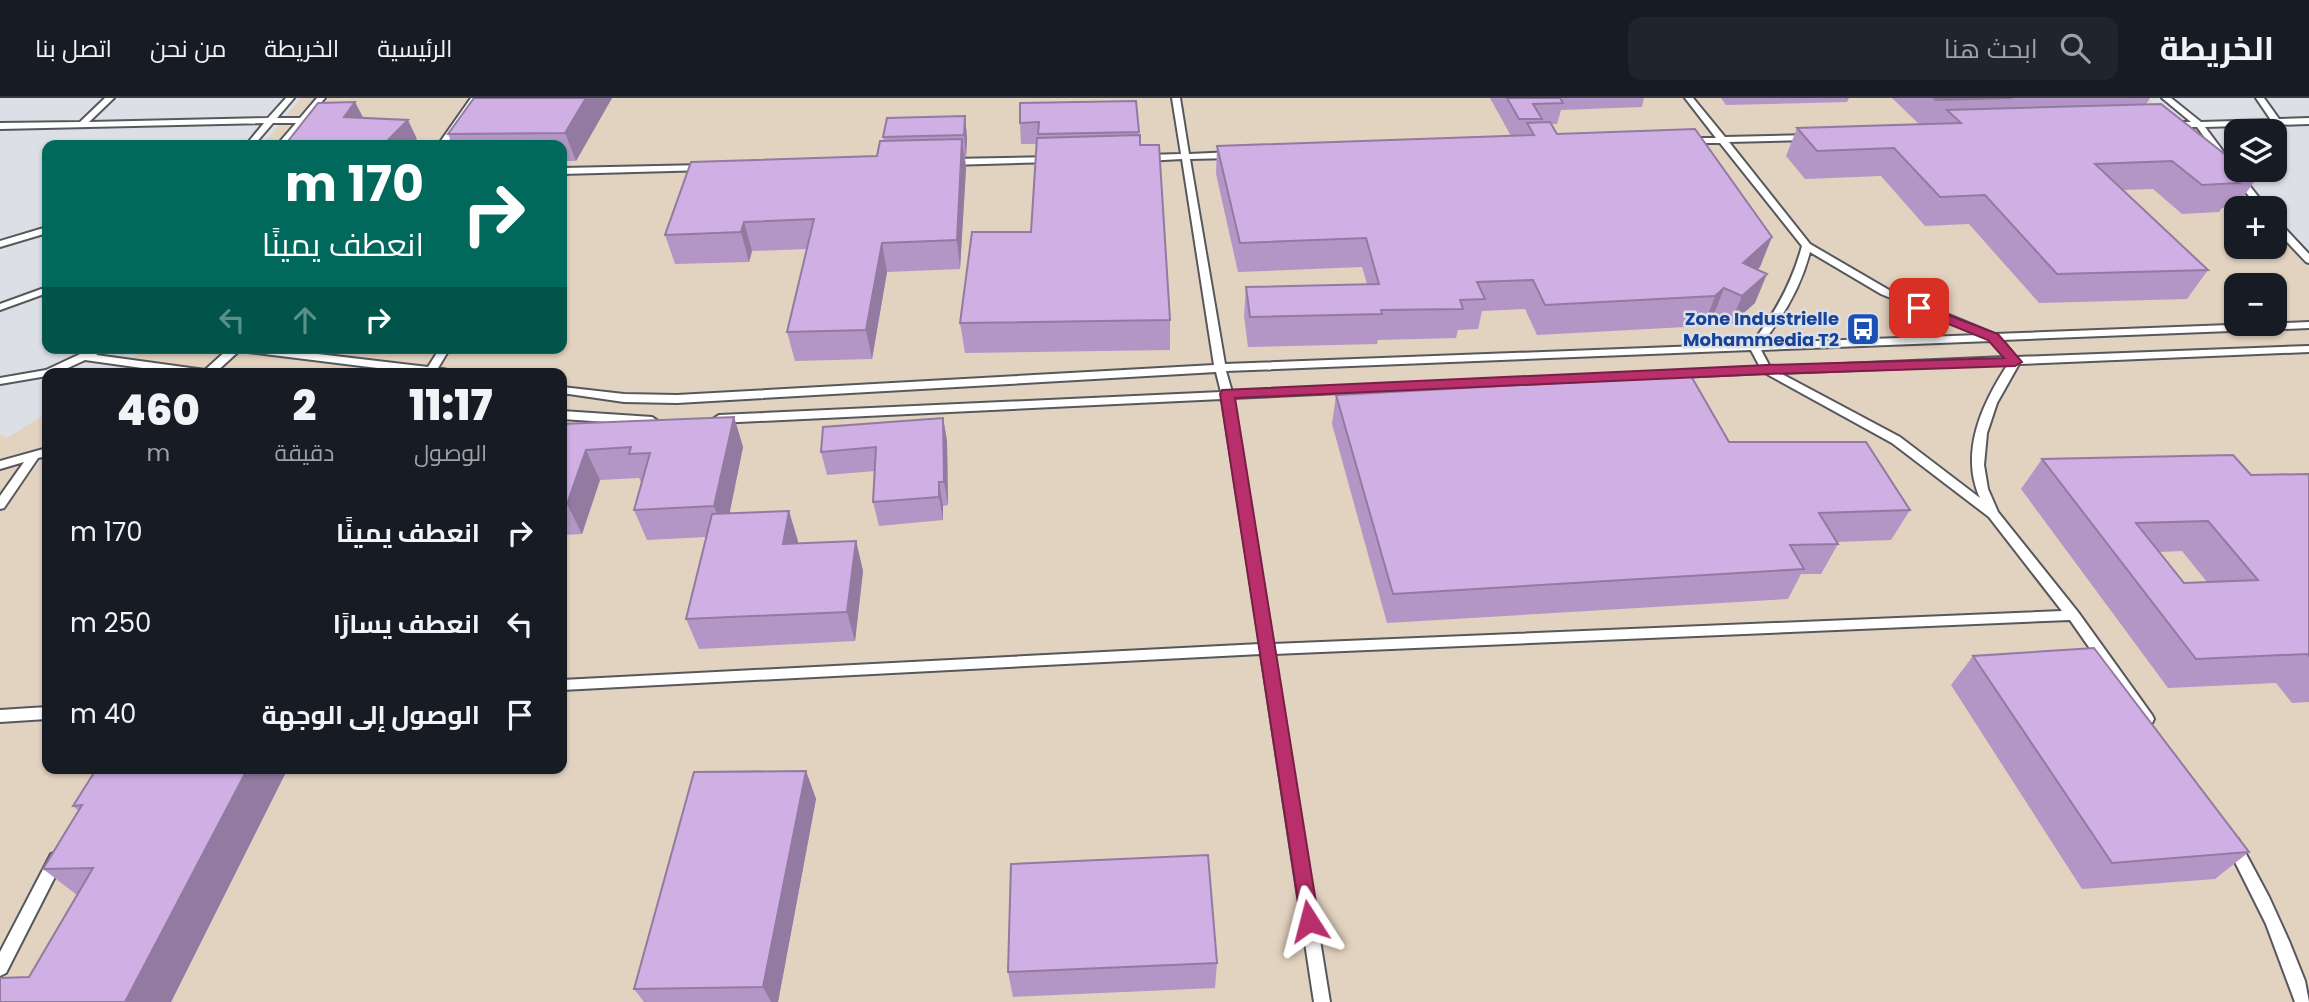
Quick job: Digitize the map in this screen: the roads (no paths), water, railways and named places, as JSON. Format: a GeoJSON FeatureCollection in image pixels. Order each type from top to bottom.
{"type":"FeatureCollection","features":[{"type":"Feature","properties":{"kind":"lane"},"geometry":{"type":"LineString","coordinates":[[83,123],[110,98]]}},
{"type":"Feature","properties":{"kind":"lane"},"geometry":{"type":"LineString","coordinates":[[254,140],[290,98]]}},
{"type":"Feature","properties":{"kind":"lane"},"geometry":{"type":"LineString","coordinates":[[285,140],[321,98]]}},
{"type":"Feature","properties":{"kind":"lane"},"geometry":{"type":"LineString","coordinates":[[446,140],[475,98]]}},
{"type":"Feature","properties":{"kind":"lane"},"geometry":{"type":"LineString","coordinates":[[1176,98],[1220,368],[1227,394],[1322,1002]]}},
{"type":"Feature","properties":{"kind":"lane"},"geometry":{"type":"LineString","coordinates":[[1689,98],[1807,246],[1885,292],[1993,337],[2015,362]]}},
{"type":"Feature","properties":{"kind":"lane"},"geometry":{"type":"LineString","coordinates":[[2166,98],[2199,124],[2254,196]]}},
{"type":"Feature","properties":{"kind":"lane"},"geometry":{"type":"LineString","coordinates":[[2260,98],[2274,119]]}},
{"type":"Feature","properties":{"kind":"lane"},"geometry":{"type":"LineString","coordinates":[[0,126],[302,120]]}},
{"type":"Feature","properties":{"kind":"lane"},"geometry":{"type":"LineString","coordinates":[[2287,120],[2309,121]]}},
{"type":"Feature","properties":{"kind":"lane"},"geometry":{"type":"LineString","coordinates":[[2158,125],[2224,123]]}},
{"type":"Feature","properties":{"kind":"lane"},"geometry":{"type":"LineString","coordinates":[[1680,141],[1817,136]]}},
{"type":"Feature","properties":{"kind":"lane"},"geometry":{"type":"LineString","coordinates":[[1130,158],[1241,155]]}},
{"type":"Feature","properties":{"kind":"lane"},"geometry":{"type":"LineString","coordinates":[[936,162],[1061,160]]}},
{"type":"Feature","properties":{"kind":"lane"},"geometry":{"type":"LineString","coordinates":[[567,171],[714,167]]}},
{"type":"Feature","properties":{"kind":"lane"},"geometry":{"type":"LineString","coordinates":[[0,244],[42,231]]}},
{"type":"Feature","properties":{"kind":"lane"},"geometry":{"type":"LineString","coordinates":[[2287,236],[2309,260]]}},
{"type":"Feature","properties":{"kind":"lane"},"geometry":{"type":"LineString","coordinates":[[1754,347],[1785,307],[1795,286],[1807,246]]}},
{"type":"Feature","properties":{"kind":"lane"},"geometry":{"type":"LineString","coordinates":[[0,307],[42,292]]}},
{"type":"Feature","properties":{"kind":"lane"},"geometry":{"type":"LineString","coordinates":[[567,391],[624,398],[677,400],[1220,368],[2309,326]]}},
{"type":"Feature","properties":{"kind":"lane"},"geometry":{"type":"LineString","coordinates":[[1754,347],[1767,370],[1896,440],[1993,514],[2073,615],[2159,736]]}},
{"type":"Feature","properties":{"kind":"lane"},"geometry":{"type":"LineString","coordinates":[[710,419],[1767,370],[2309,349]]}},
{"type":"Feature","properties":{"kind":"lane"},"geometry":{"type":"LineString","coordinates":[[60,368],[92,354]]}},
{"type":"Feature","properties":{"kind":"lane"},"geometry":{"type":"LineString","coordinates":[[212,368],[230,354]]}},
{"type":"Feature","properties":{"kind":"lane"},"geometry":{"type":"LineString","coordinates":[[286,354],[399,368]]}},
{"type":"Feature","properties":{"kind":"lane"},"geometry":{"type":"LineString","coordinates":[[87,357],[169,368]]}},
{"type":"Feature","properties":{"kind":"lane"},"geometry":{"type":"LineString","coordinates":[[1993,514],[1980,483],[1980,437],[1993,398],[2015,362]]}},
{"type":"Feature","properties":{"kind":"lane"},"geometry":{"type":"LineString","coordinates":[[0,381],[42,374]]}},
{"type":"Feature","properties":{"kind":"lane"},"geometry":{"type":"LineString","coordinates":[[567,415],[668,421]]}},
{"type":"Feature","properties":{"kind":"lane"},"geometry":{"type":"LineString","coordinates":[[0,465],[42,454]]}},
{"type":"Feature","properties":{"kind":"lane"},"geometry":{"type":"LineString","coordinates":[[0,505],[34,456]]}},
{"type":"Feature","properties":{"kind":"lane"},"geometry":{"type":"LineString","coordinates":[[567,685],[1265,649],[2073,615]]}},
{"type":"Feature","properties":{"kind":"lane"},"geometry":{"type":"LineString","coordinates":[[0,716],[42,713]]}},
{"type":"Feature","properties":{"kind":"lane"},"geometry":{"type":"LineString","coordinates":[[2228,835],[2261,893],[2293,968],[2303,1002]]}},
{"type":"Feature","properties":{"kind":"lane"},"geometry":{"type":"LineString","coordinates":[[0,968],[66,839]]}},
{"type":"Feature","properties":{"kind":"place","name":"Zone Industrielle Mohammedia T2"},"geometry":{"type":"Point","coordinates":[1863,329]}}]}
